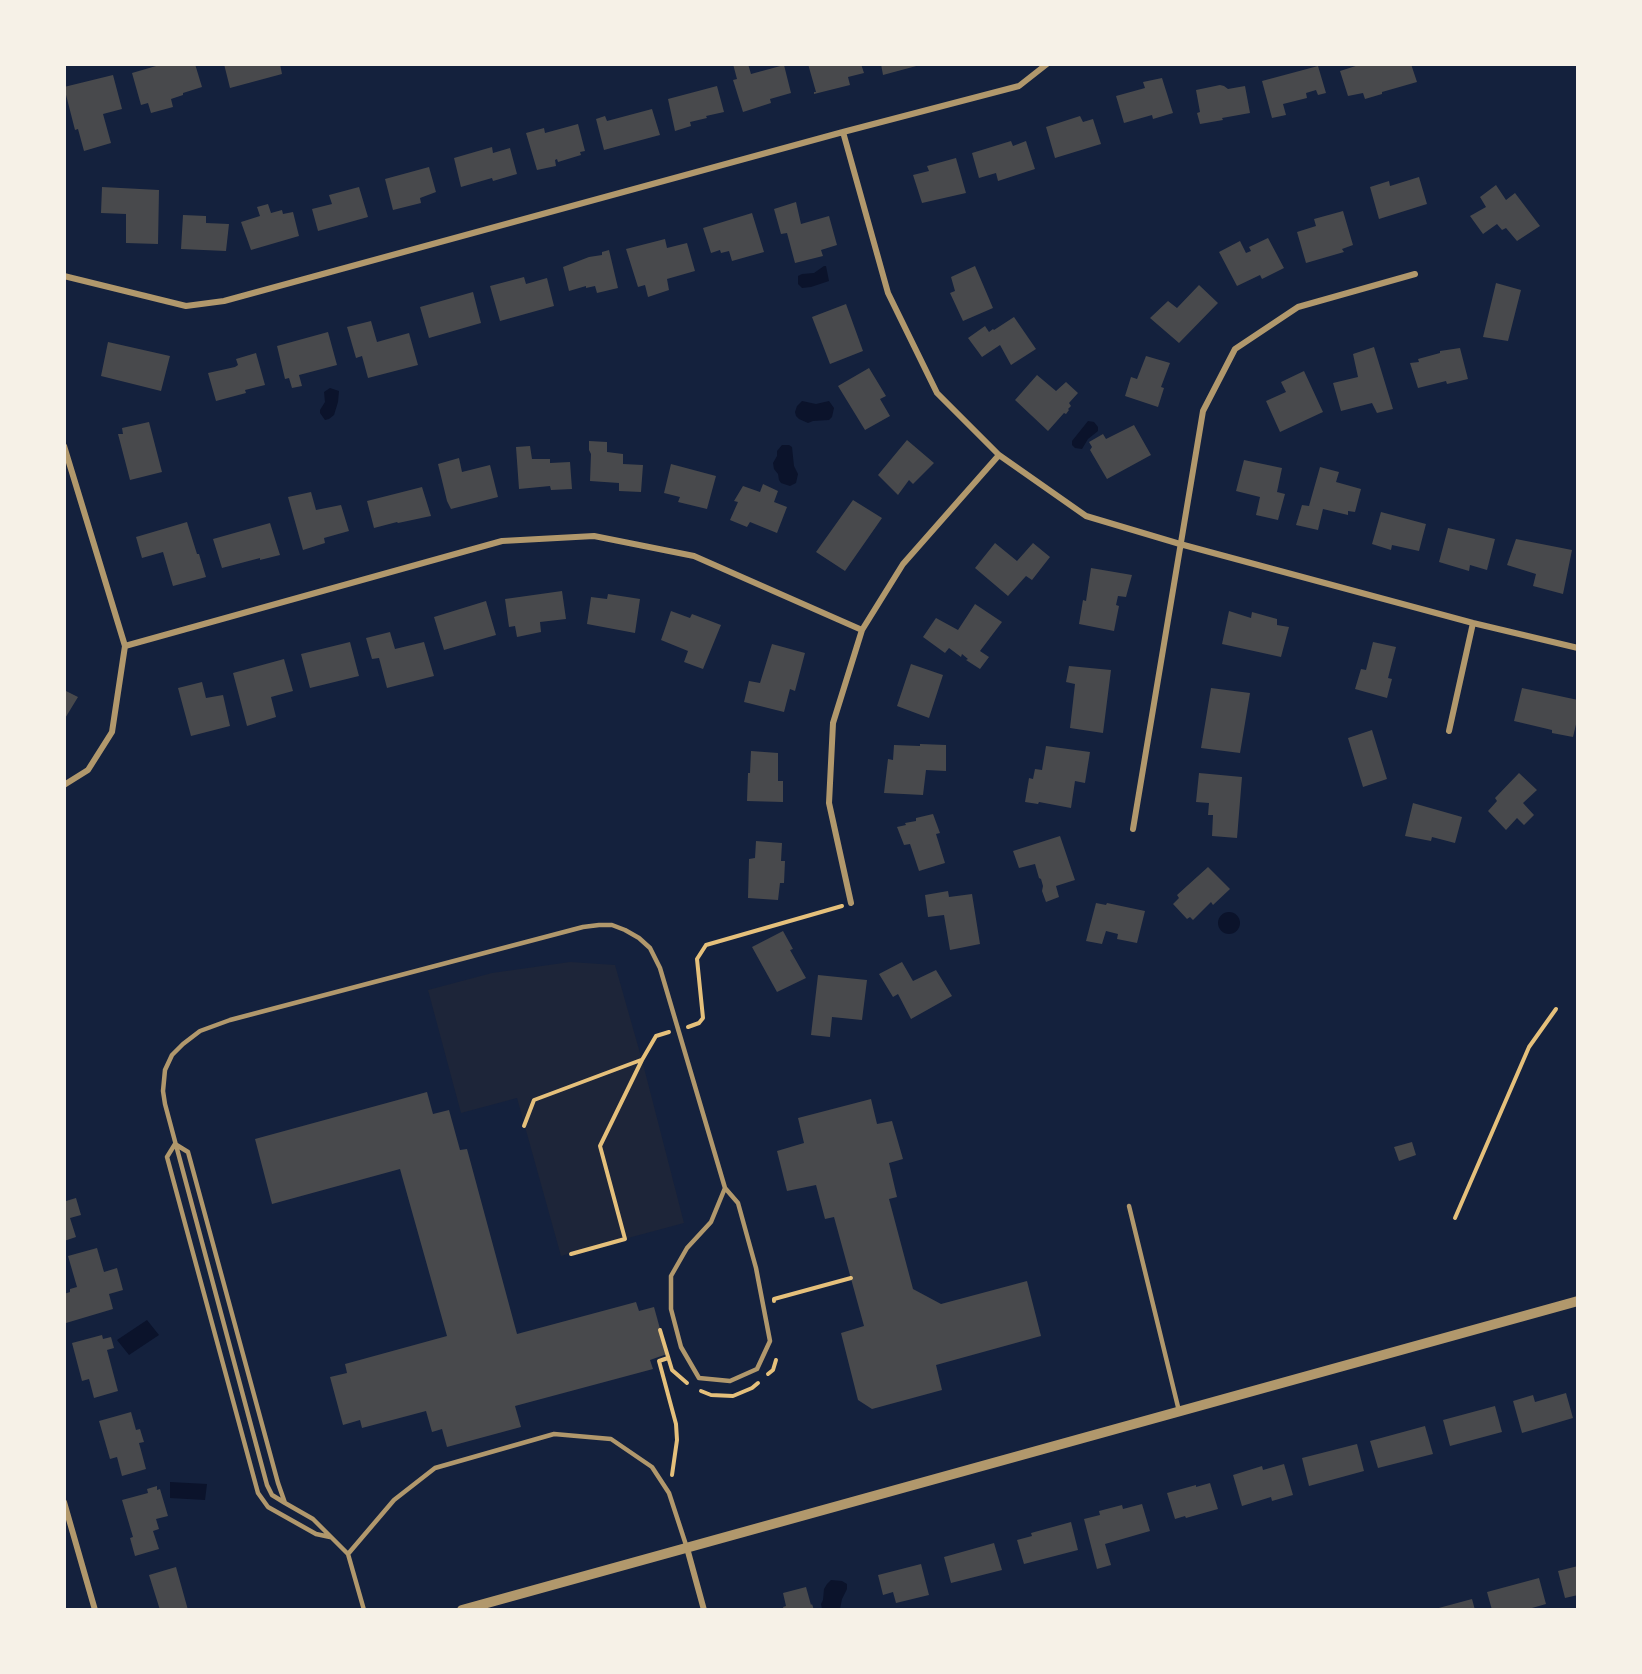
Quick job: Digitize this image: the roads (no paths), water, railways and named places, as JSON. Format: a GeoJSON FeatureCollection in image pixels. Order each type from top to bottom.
{"type":"FeatureCollection","features":[{"type":"Feature","properties":{"kind":"street"},"geometry":{"type":"LineString","coordinates":[[64,276],[186,306],[224,301],[1019,86],[1047,64]]}},
{"type":"Feature","properties":{"kind":"street"},"geometry":{"type":"LineString","coordinates":[[843,132],[888,293],[937,393],[999,455],[1086,516],[1180,544],[1473,623],[1578,648]]}},
{"type":"Feature","properties":{"kind":"street"},"geometry":{"type":"LineString","coordinates":[[1133,829],[1203,411],[1235,349],[1298,307],[1415,274]]}},
{"type":"Feature","properties":{"kind":"street"},"geometry":{"type":"LineString","coordinates":[[64,446],[125,646],[112,732],[88,770],[64,784]]}},
{"type":"Feature","properties":{"kind":"street"},"geometry":{"type":"LineString","coordinates":[[851,903],[829,803],[833,723],[862,630],[903,564],[999,455]]}},
{"type":"Feature","properties":{"kind":"street"},"geometry":{"type":"LineString","coordinates":[[125,646],[502,541],[594,536],[694,556],[862,630]]}},
{"type":"Feature","properties":{"kind":"street"},"geometry":{"type":"LineString","coordinates":[[1449,731],[1473,623]]}},
{"type":"Feature","properties":{"kind":"street"},"geometry":{"type":"LineString","coordinates":[[462,1610],[1578,1301]]}},
{"type":"Feature","properties":{"kind":"street"},"geometry":{"type":"LineString","coordinates":[[64,1502],[95,1610]]}},
{"type":"Feature","properties":{"kind":"street"},"geometry":{"type":"LineString","coordinates":[[687,1548],[704,1610]]}},
{"type":"Feature","properties":{"kind":"lane"},"geometry":{"type":"LineString","coordinates":[[364,1610],[348,1554],[313,1519],[272,1495],[267,1485],[165,1104],[163,1090],[165,1070],[172,1055],[201,1031],[240,1018],[583,927],[612,925],[639,938],[650,948],[660,968],[725,1188],[738,1203],[756,1268],[770,1341],[757,1369],[729,1381],[699,1378],[681,1347],[671,1309],[670,1276],[687,1248],[711,1222],[725,1188]]}},
{"type":"Feature","properties":{"kind":"lane"},"geometry":{"type":"LineString","coordinates":[[175,1144],[188,1152],[285,1503]]}},
{"type":"Feature","properties":{"kind":"lane"},"geometry":{"type":"LineString","coordinates":[[175,1144],[167,1157],[258,1493],[268,1506],[316,1534],[332,1538]]}},
{"type":"Feature","properties":{"kind":"lane"},"geometry":{"type":"LineString","coordinates":[[1129,1206],[1179,1412]]}},
{"type":"Feature","properties":{"kind":"lane"},"geometry":{"type":"LineString","coordinates":[[348,1554],[394,1500],[435,1468],[554,1434],[611,1439],[652,1467],[669,1493],[687,1548]]}}]}
